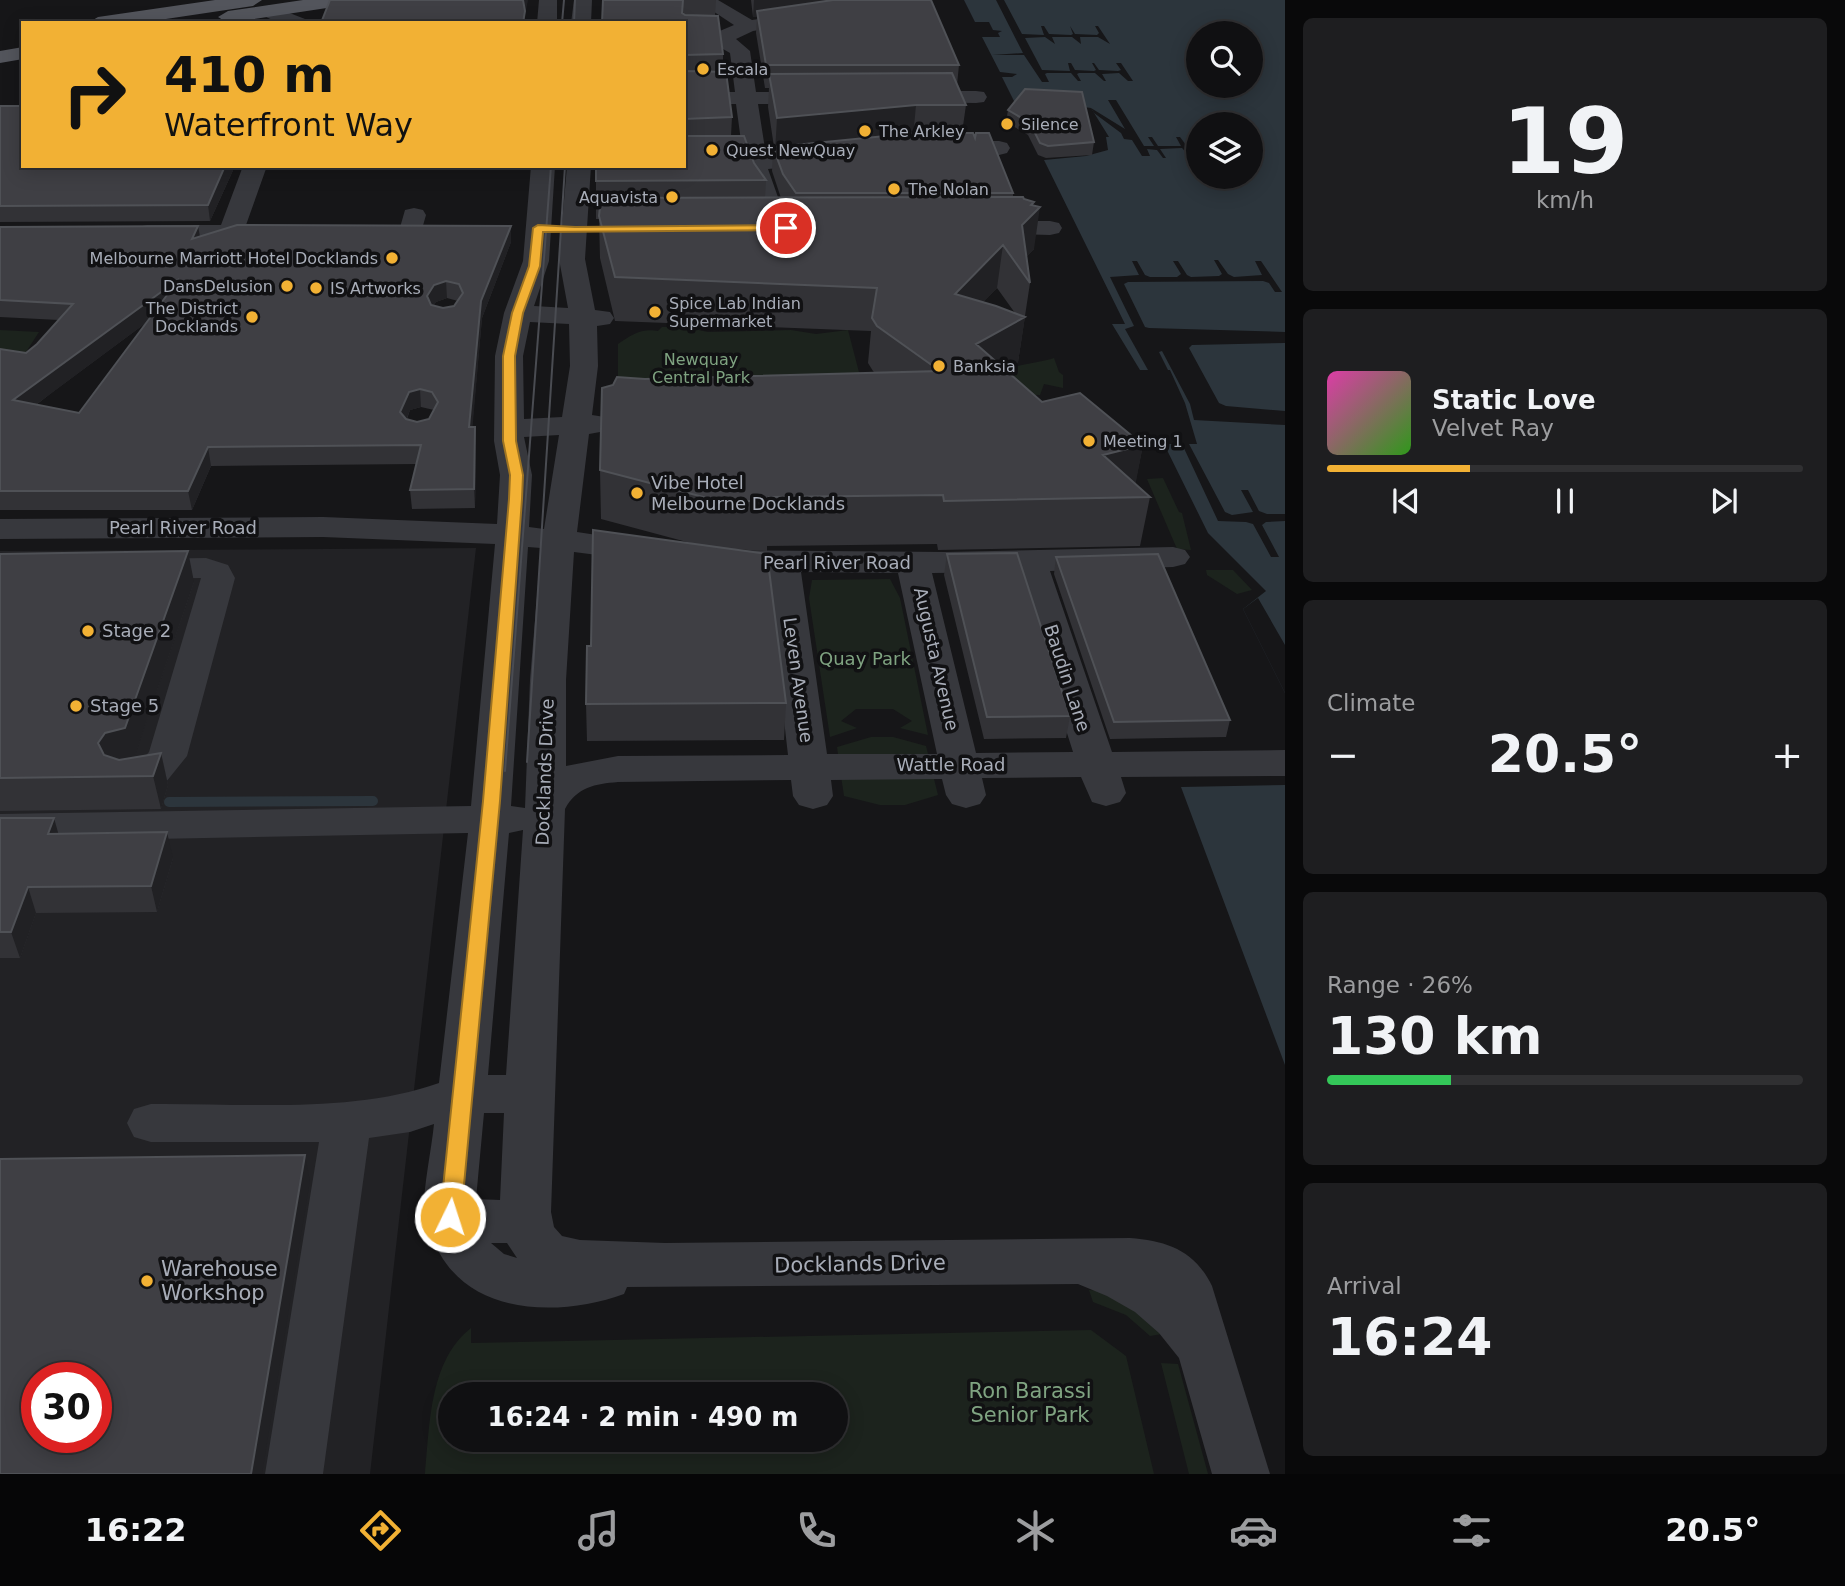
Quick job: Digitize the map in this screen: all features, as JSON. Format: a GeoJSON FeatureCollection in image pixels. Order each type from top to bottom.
{"type":"FeatureCollection","features":[{"type":"Feature","properties":{"kind":"main road"},"geometry":{"type":"LineString","coordinates":[[110,21],[223,0]]}},
{"type":"Feature","properties":{"kind":"main road"},"geometry":{"type":"LineString","coordinates":[[164,12],[340,0]]}},
{"type":"Feature","properties":{"kind":"main road"},"geometry":{"type":"LineString","coordinates":[[205,21],[261,6]]}},
{"type":"Feature","properties":{"kind":"main road"},"geometry":{"type":"LineString","coordinates":[[0,38],[21,35]]}},
{"type":"Feature","properties":{"kind":"main road"},"geometry":{"type":"LineString","coordinates":[[0,57],[21,53]]}},
{"type":"Feature","properties":{"kind":"street"},"geometry":{"type":"LineString","coordinates":[[547,21],[548,0]]}},
{"type":"Feature","properties":{"kind":"street"},"geometry":{"type":"LineString","coordinates":[[581,21],[583,0]]}},
{"type":"Feature","properties":{"kind":"street"},"geometry":{"type":"LineString","coordinates":[[705,0],[749,26]]}},
{"type":"Feature","properties":{"kind":"street"},"geometry":{"type":"LineString","coordinates":[[261,6],[294,21]]}},
{"type":"Feature","properties":{"kind":"street"},"geometry":{"type":"LineString","coordinates":[[686,40],[718,39],[749,26],[859,6]]}},
{"type":"Feature","properties":{"kind":"street"},"geometry":{"type":"LineString","coordinates":[[718,39],[732,44],[740,51],[754,163],[767,200],[797,228],[760,228]]}},
{"type":"Feature","properties":{"kind":"street"},"geometry":{"type":"LineString","coordinates":[[892,97],[976,97]]}},
{"type":"Feature","properties":{"kind":"street"},"geometry":{"type":"LineString","coordinates":[[686,98],[836,98]]}},
{"type":"Feature","properties":{"kind":"street"},"geometry":{"type":"LineString","coordinates":[[922,148],[999,148]]}},
{"type":"Feature","properties":{"kind":"street"},"geometry":{"type":"LineString","coordinates":[[686,163],[754,163],[847,154]]}},
{"type":"Feature","properties":{"kind":"street"},"geometry":{"type":"LineString","coordinates":[[231,232],[254,168]]}},
{"type":"Feature","properties":{"kind":"street","name":"Docklands Drive"},"geometry":{"type":"LineString","coordinates":[[543,168],[528,230],[534,266],[517,313],[509,356],[509,429],[516,475],[489,830],[450,1220],[459,1246],[472,1260],[495,1275],[518,1282],[568,1285],[665,1266]]}},
{"type":"Feature","properties":{"kind":"street","name":"Docklands Drive"},"geometry":{"type":"LineString","coordinates":[[579,168],[572,259],[592,317],[584,366],[597,415],[559,537],[529,1093],[526,1222],[534,1244],[555,1258],[580,1264],[665,1266],[1056,1263],[1081,1265],[1104,1271],[1147,1291],[1185,1323],[1210,1364],[1241,1474]]}},
{"type":"Feature","properties":{"kind":"street"},"geometry":{"type":"LineString","coordinates":[[384,232],[423,228]]}},
{"type":"Feature","properties":{"kind":"street"},"geometry":{"type":"LineString","coordinates":[[962,228],[1050,228]]}},
{"type":"Feature","properties":{"kind":"street"},"geometry":{"type":"LineString","coordinates":[[528,230],[603,230]]}},
{"type":"Feature","properties":{"kind":"street"},"geometry":{"type":"LineString","coordinates":[[121,232],[287,232]]}},
{"type":"Feature","properties":{"kind":"street"},"geometry":{"type":"LineString","coordinates":[[517,313],[592,317]]}},
{"type":"Feature","properties":{"kind":"street"},"geometry":{"type":"LineString","coordinates":[[509,429],[597,415]]}},
{"type":"Feature","properties":{"kind":"street","name":"Pearl River Road"},"geometry":{"type":"LineString","coordinates":[[0,529],[99,520],[512,528],[686,558],[783,564],[1033,562],[1173,557]]}},
{"type":"Feature","properties":{"kind":"street","name":"Baudin Lane"},"geometry":{"type":"LineString","coordinates":[[1033,562],[1101,779]]}},
{"type":"Feature","properties":{"kind":"street","name":"Leven Avenue"},"geometry":{"type":"LineString","coordinates":[[783,564],[812,781]]}},
{"type":"Feature","properties":{"kind":"street","name":"Augusta Avenue"},"geometry":{"type":"LineString","coordinates":[[913,564],[964,780]]}},
{"type":"Feature","properties":{"kind":"street"},"geometry":{"type":"LineString","coordinates":[[111,569],[206,568],[216,572],[218,578],[167,756],[152,773],[128,777]]}},
{"type":"Feature","properties":{"kind":"street","name":"Wattle Road"},"geometry":{"type":"LineString","coordinates":[[547,724],[561,751],[572,760],[618,769],[812,781],[1101,779],[1285,763]]}},
{"type":"Feature","properties":{"kind":"street","name":"Wattle Road"},"geometry":{"type":"LineString","coordinates":[[544,823],[557,788],[570,778],[618,769]]}},
{"type":"Feature","properties":{"kind":"street"},"geometry":{"type":"LineString","coordinates":[[0,844],[231,832],[489,830],[544,823]]}},
{"type":"Feature","properties":{"kind":"street"},"geometry":{"type":"LineString","coordinates":[[0,828],[156,828],[231,832]]}},
{"type":"Feature","properties":{"kind":"street"},"geometry":{"type":"LineString","coordinates":[[150,1123],[346,1122],[410,1113],[461,1095],[529,1093]]}},
{"type":"Feature","properties":{"kind":"street"},"geometry":{"type":"LineString","coordinates":[[294,1474],[346,1122]]}},
{"type":"Feature","properties":{"kind":"street"},"geometry":{"type":"LineString","coordinates":[[450,1220],[526,1222]]}},
{"type":"Feature","properties":{"kind":"shaded area"},"geometry":{"type":"Polygon","coordinates":[[[964,0],[1285,0],[1285,693],[1243,609],[1266,591],[1208,533],[1164,444],[1197,444],[1185,403],[1170,370],[1140,370],[1112,324],[1125,324],[1044,160],[1086,156],[1108,150],[1106,137],[1109,137],[1091,108],[1042,101],[1014,101],[1002,77],[1017,74],[1000,72],[982,37],[1000,37],[998,33],[1002,31],[993,30],[989,22],[975,22],[964,0]]]}},
{"type":"Feature","properties":{"kind":"shaded area"},"geometry":{"type":"Polygon","coordinates":[[[476,548],[370,1474],[0,1474],[0,551],[476,548]]]}},
{"type":"Feature","properties":{"kind":"shaded area"},"geometry":{"type":"Polygon","coordinates":[[[1285,785],[1285,1065],[1181,787],[1285,785]]]}},
{"type":"Feature","properties":{"kind":"green space","name":"Newquay Central Park"},"geometry":{"type":"Polygon","coordinates":[[[662,327],[684,327],[708,332],[791,330],[816,334],[848,330],[866,399],[618,405],[618,344],[637,333],[658,331],[662,327]]]}},
{"type":"Feature","properties":{"kind":"green space"},"geometry":{"type":"Polygon","coordinates":[[[0,330],[39,332],[24,355],[0,351],[0,330]]]}},
{"type":"Feature","properties":{"kind":"green space"},"geometry":{"type":"Polygon","coordinates":[[[1054,358],[1059,372],[1063,375],[1063,388],[1044,384],[1040,395],[1009,394],[1004,372],[1014,367],[1054,358]]]}},
{"type":"Feature","properties":{"kind":"green space"},"geometry":{"type":"Polygon","coordinates":[[[1163,478],[1179,512],[1182,513],[1191,550],[1177,549],[1147,479],[1163,478]]]}},
{"type":"Feature","properties":{"kind":"green space"},"geometry":{"type":"Polygon","coordinates":[[[1206,570],[1233,570],[1252,590],[1237,594],[1207,575],[1206,570]]]}},
{"type":"Feature","properties":{"kind":"green space","name":"Quay Park"},"geometry":{"type":"Polygon","coordinates":[[[890,579],[900,598],[928,735],[900,728],[912,721],[893,709],[856,709],[841,721],[857,728],[830,737],[809,598],[812,580],[890,579]]]}},
{"type":"Feature","properties":{"kind":"green space"},"geometry":{"type":"Polygon","coordinates":[[[871,737],[893,737],[926,746],[928,754],[838,754],[837,747],[871,737]]]}},
{"type":"Feature","properties":{"kind":"green space"},"geometry":{"type":"Polygon","coordinates":[[[933,775],[938,795],[905,805],[880,805],[844,796],[841,776],[933,775]]]}},
{"type":"Feature","properties":{"kind":"green space"},"geometry":{"type":"Polygon","coordinates":[[[1089,1290],[1117,1292],[1162,1334],[1150,1336],[1126,1315],[1093,1302],[1089,1290]]]}},
{"type":"Feature","properties":{"kind":"green space","name":"Ron Barassi Senior Park"},"geometry":{"type":"Polygon","coordinates":[[[471,1328],[471,1343],[1091,1330],[1126,1356],[1154,1474],[425,1474],[434,1395],[439,1376],[457,1342],[471,1328]]]}},
{"type":"Feature","properties":{"kind":"green space"},"geometry":{"type":"Polygon","coordinates":[[[1161,1363],[1178,1364],[1208,1474],[1189,1474],[1161,1363]]]}},
{"type":"Feature","properties":{"kind":"pier"},"geometry":{"type":"Polygon","coordinates":[[[996,0],[1004,0],[1022,34],[1044,35],[1041,26],[1044,26],[1049,34],[1071,35],[1070,26],[1075,34],[1097,35],[1099,33],[1095,26],[1098,26],[1110,44],[1098,37],[1080,37],[1081,44],[1072,37],[1052,37],[1055,44],[1045,37],[1025,38],[1042,70],[1070,71],[1068,63],[1071,63],[1075,70],[1094,71],[1094,63],[1099,70],[1118,71],[1121,70],[1116,63],[1121,63],[1133,81],[1128,81],[1119,73],[1102,74],[1104,81],[1095,73],[1079,73],[1077,74],[1081,81],[1078,81],[1071,73],[1047,73],[1045,74],[1049,82],[1042,82],[1024,55],[992,55],[1023,53],[996,0]]]}},
{"type":"Feature","properties":{"kind":"pier"},"geometry":{"type":"Polygon","coordinates":[[[1108,100],[1116,100],[1144,146],[1154,146],[1148,137],[1152,137],[1158,146],[1181,146],[1176,137],[1180,137],[1186,145],[1186,152],[1182,148],[1160,149],[1166,158],[1163,158],[1157,150],[1147,149],[1150,156],[1142,156],[1132,140],[1124,139],[1121,133],[1091,108],[1125,129],[1108,100]]]}},
{"type":"Feature","properties":{"kind":"pier"},"geometry":{"type":"Polygon","coordinates":[[[1214,260],[1218,260],[1228,274],[1234,277],[1262,275],[1255,261],[1261,261],[1282,292],[1275,292],[1269,283],[1263,281],[1124,284],[1145,327],[1285,332],[1285,343],[1192,345],[1189,348],[1219,403],[1226,406],[1285,411],[1285,425],[1194,420],[1190,404],[1162,351],[1159,352],[1168,370],[1148,370],[1125,329],[1134,326],[1110,277],[1139,275],[1132,261],[1137,261],[1145,275],[1150,277],[1177,277],[1181,274],[1173,261],[1178,261],[1191,277],[1219,276],[1222,274],[1214,260]]]}},
{"type":"Feature","properties":{"kind":"pier"},"geometry":{"type":"Polygon","coordinates":[[[1182,444],[1189,444],[1225,512],[1232,515],[1253,512],[1241,490],[1248,490],[1259,511],[1285,514],[1285,521],[1266,522],[1262,525],[1279,557],[1271,557],[1253,524],[1218,521],[1182,444]]]}},
{"type":"Feature","properties":{"kind":"pier"},"geometry":{"type":"Polygon","coordinates":[[[1258,598],[1285,645],[1285,693],[1243,609],[1258,598]]]}},
{"type":"Feature","properties":{"kind":"building"},"geometry":{"type":"Polygon","coordinates":[[[330,0],[523,0],[525,11],[523,21],[322,21],[330,0]]]}},
{"type":"Feature","properties":{"kind":"building"},"geometry":{"type":"Polygon","coordinates":[[[603,0],[683,0],[682,13],[685,15],[718,16],[723,54],[686,55],[686,21],[602,21],[603,0]]]}},
{"type":"Feature","properties":{"kind":"building"},"geometry":{"type":"Polygon","coordinates":[[[833,0],[931,0],[959,65],[766,65],[757,11],[833,0]]]}},
{"type":"Feature","properties":{"kind":"building"},"geometry":{"type":"Polygon","coordinates":[[[686,71],[726,72],[732,117],[686,119],[686,71]]]}},
{"type":"Feature","properties":{"kind":"building"},"geometry":{"type":"Polygon","coordinates":[[[952,73],[966,105],[916,105],[777,118],[769,74],[952,73]]]}},
{"type":"Feature","properties":{"kind":"building"},"geometry":{"type":"Polygon","coordinates":[[[1025,89],[1082,92],[1094,142],[1048,146],[1040,143],[1030,123],[1008,110],[1025,89]]]}},
{"type":"Feature","properties":{"kind":"building"},"geometry":{"type":"Polygon","coordinates":[[[0,106],[21,106],[21,168],[224,168],[208,205],[0,206],[0,106]]]}},
{"type":"Feature","properties":{"kind":"building"},"geometry":{"type":"Polygon","coordinates":[[[916,133],[973,133],[975,138],[976,133],[989,133],[1013,193],[796,193],[783,174],[773,147],[916,133]]]}},
{"type":"Feature","properties":{"kind":"building"},"geometry":{"type":"Polygon","coordinates":[[[686,136],[744,136],[754,163],[766,180],[596,181],[596,168],[686,168],[686,136]]]}},
{"type":"Feature","properties":{"kind":"building"},"geometry":{"type":"Polygon","coordinates":[[[1023,197],[1034,202],[1031,205],[1040,207],[1022,225],[1030,283],[1003,245],[955,294],[1025,317],[976,344],[1042,402],[1080,393],[1143,445],[1103,455],[1150,497],[944,501],[943,495],[769,497],[769,502],[711,499],[600,470],[602,388],[613,385],[617,377],[645,379],[940,371],[877,326],[872,318],[877,288],[615,277],[599,216],[601,198],[1023,197]]]}},
{"type":"Feature","properties":{"kind":"building","name":"The District Docklands"},"geometry":{"type":"Polygon","coordinates":[[[237,225],[511,226],[481,301],[469,427],[475,427],[474,489],[410,490],[421,445],[208,447],[188,491],[0,491],[0,349],[26,353],[73,304],[0,300],[0,227],[198,226],[192,239],[237,225]],[[179,279],[13,400],[79,413],[179,279]],[[446,281],[434,285],[427,296],[431,305],[443,308],[454,306],[463,293],[459,284],[446,281]],[[420,389],[409,392],[400,412],[406,419],[417,422],[429,419],[438,402],[432,392],[420,389]]]}},
{"type":"Feature","properties":{"kind":"building"},"geometry":{"type":"Polygon","coordinates":[[[593,530],[767,554],[786,703],[586,704],[587,646],[591,646],[593,530]]]}},
{"type":"Feature","properties":{"kind":"building"},"geometry":{"type":"Polygon","coordinates":[[[188,551],[125,728],[105,733],[98,743],[104,755],[119,760],[161,753],[153,776],[0,778],[0,554],[188,551]]]}},
{"type":"Feature","properties":{"kind":"building"},"geometry":{"type":"Polygon","coordinates":[[[1017,553],[1070,716],[987,717],[947,554],[1017,553]]]}},
{"type":"Feature","properties":{"kind":"building"},"geometry":{"type":"Polygon","coordinates":[[[1158,554],[1230,720],[1114,722],[1056,557],[1158,554]]]}},
{"type":"Feature","properties":{"kind":"building"},"geometry":{"type":"Polygon","coordinates":[[[0,818],[54,818],[48,834],[167,832],[151,886],[28,887],[11,932],[0,932],[0,818]]]}},
{"type":"Feature","properties":{"kind":"building","name":"Warehouse Workshop"},"geometry":{"type":"Polygon","coordinates":[[[305,1155],[251,1474],[0,1474],[0,1159],[305,1155]]]}},
{"type":"Feature","properties":{"kind":"waterway"},"geometry":{"type":"LineString","coordinates":[[169,802],[373,801]]}},
{"type":"Feature","properties":{"kind":"tram line"},"geometry":{"type":"LineString","coordinates":[[562,21],[564,0]]}},
{"type":"Feature","properties":{"kind":"tram line"},"geometry":{"type":"LineString","coordinates":[[574,21],[575,0]]}},
{"type":"Feature","properties":{"kind":"tram line"},"geometry":{"type":"LineString","coordinates":[[505,771],[551,168]]}},
{"type":"Feature","properties":{"kind":"tram line"},"geometry":{"type":"LineString","coordinates":[[527,762],[565,168]]}},
{"type":"Feature","properties":{"kind":"place","name":"Escala"},"geometry":{"type":"Point","coordinates":[703,69]}},
{"type":"Feature","properties":{"kind":"place","name":"Silence"},"geometry":{"type":"Point","coordinates":[1007,124]}},
{"type":"Feature","properties":{"kind":"place","name":"The Arkley"},"geometry":{"type":"Point","coordinates":[865,131]}},
{"type":"Feature","properties":{"kind":"place","name":"Quest NewQuay"},"geometry":{"type":"Point","coordinates":[712,150]}},
{"type":"Feature","properties":{"kind":"place","name":"The Nolan"},"geometry":{"type":"Point","coordinates":[894,189]}},
{"type":"Feature","properties":{"kind":"place","name":"Aquavista"},"geometry":{"type":"Point","coordinates":[672,197]}},
{"type":"Feature","properties":{"kind":"place","name":"Melbourne Marriott Hotel Docklands"},"geometry":{"type":"Point","coordinates":[392,258]}},
{"type":"Feature","properties":{"kind":"place","name":"DansDelusion"},"geometry":{"type":"Point","coordinates":[287,286]}},
{"type":"Feature","properties":{"kind":"place","name":"IS Artworks"},"geometry":{"type":"Point","coordinates":[316,288]}},
{"type":"Feature","properties":{"kind":"place","name":"Spice Lab Indian Supermarket"},"geometry":{"type":"Point","coordinates":[655,312]}},
{"type":"Feature","properties":{"kind":"place","name":"The District Docklands"},"geometry":{"type":"Point","coordinates":[252,317]}},
{"type":"Feature","properties":{"kind":"place","name":"Banksia"},"geometry":{"type":"Point","coordinates":[939,366]}},
{"type":"Feature","properties":{"kind":"place","name":"Meeting 1"},"geometry":{"type":"Point","coordinates":[1089,441]}},
{"type":"Feature","properties":{"kind":"place","name":"Vibe Hotel Melbourne Docklands"},"geometry":{"type":"Point","coordinates":[637,493]}},
{"type":"Feature","properties":{"kind":"place","name":"Stage 2"},"geometry":{"type":"Point","coordinates":[88,631]}},
{"type":"Feature","properties":{"kind":"place","name":"Stage 5"},"geometry":{"type":"Point","coordinates":[76,706]}},
{"type":"Feature","properties":{"kind":"place","name":"Warehouse Workshop"},"geometry":{"type":"Point","coordinates":[147,1281]}},
{"type":"Feature","properties":{"kind":"route"},"geometry":{"type":"LineString","coordinates":[[450,1217],[491,801],[515,499],[516,475],[509,441],[509,356],[517,313],[534,266],[538,228],[786,228]]}}]}
